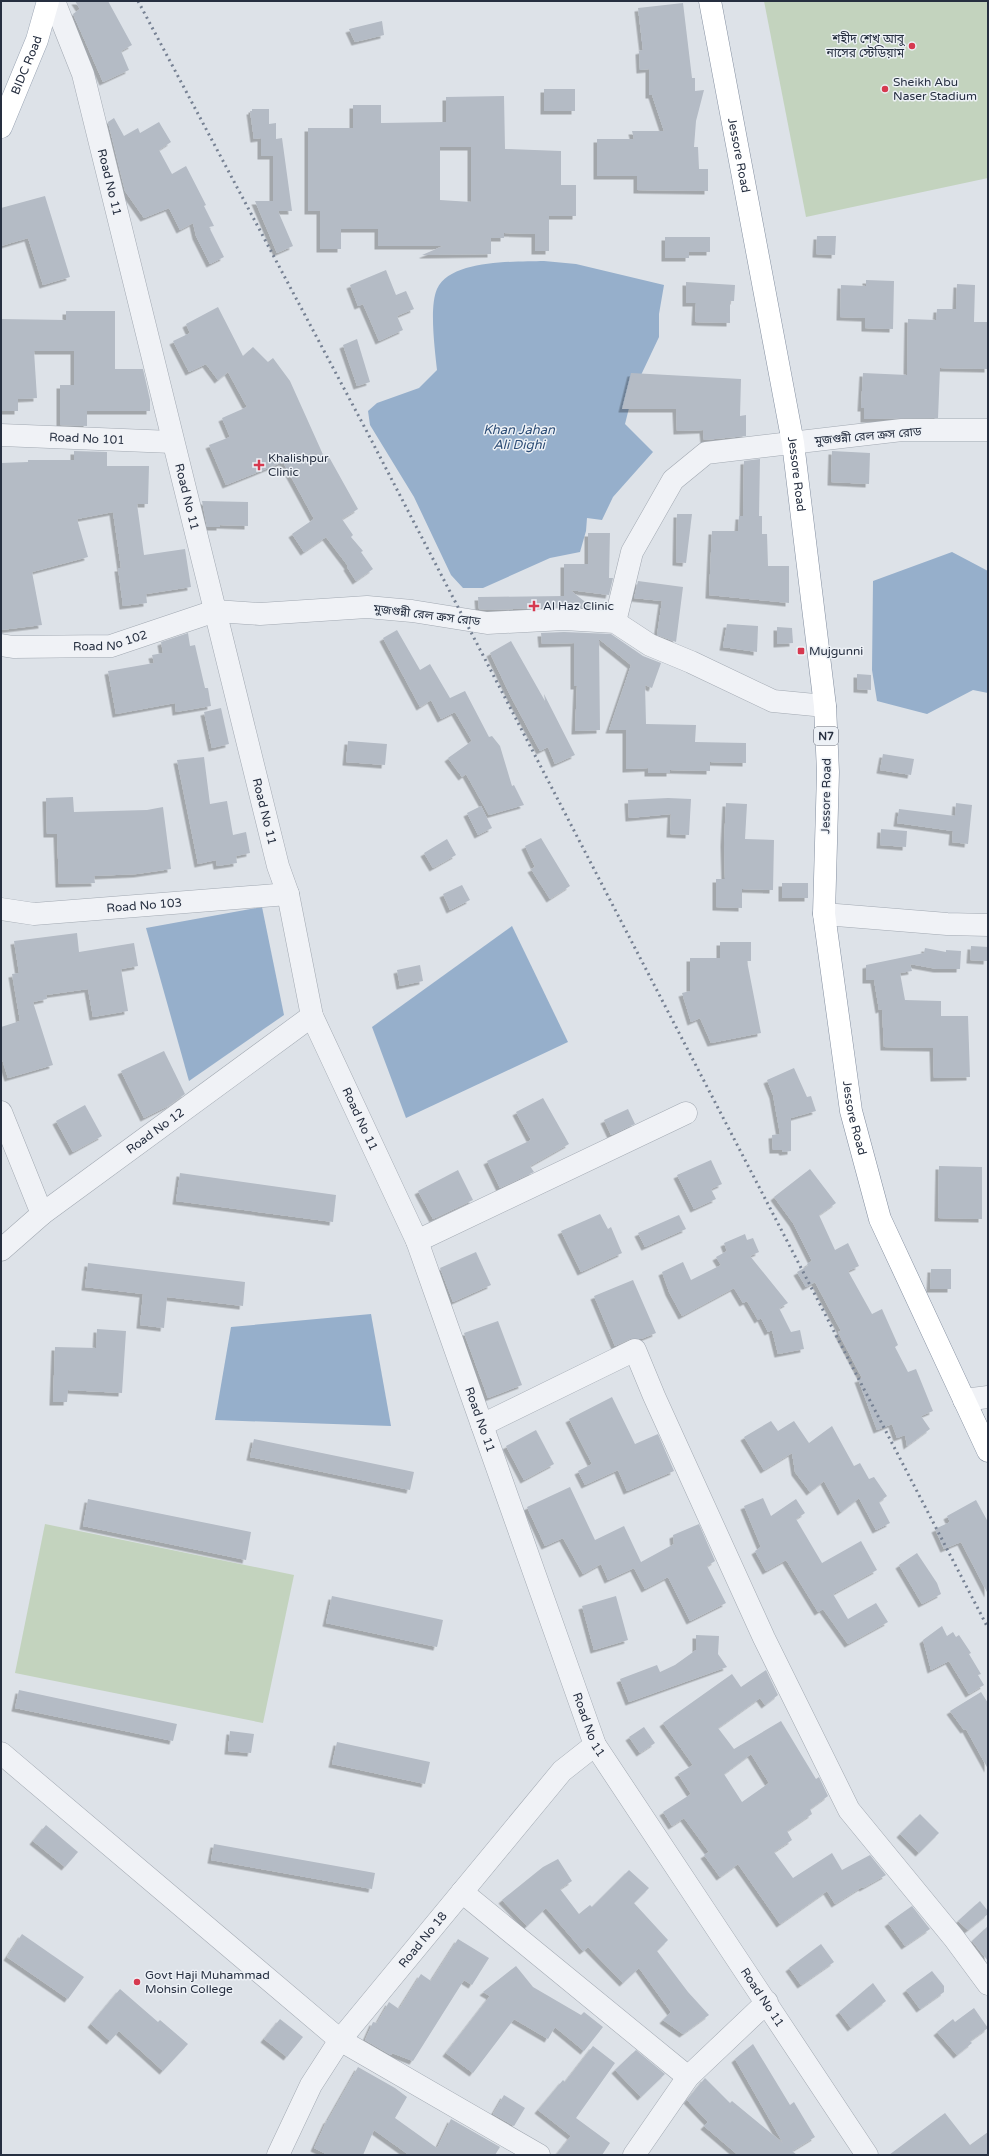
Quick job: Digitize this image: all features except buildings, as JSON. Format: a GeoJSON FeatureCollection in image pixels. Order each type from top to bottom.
{"type":"FeatureCollection","features":[{"type":"Feature","properties":{"kind":"main road","name":"BIDC Road"},"geometry":{"type":"LineString","coordinates":[[1,127],[37,40],[48,1]]}},
{"type":"Feature","properties":{"kind":"main road","name":"Jessore Road"},"geometry":{"type":"LineString","coordinates":[[710,1],[793,443],[825,706],[828,772],[824,914],[851,1111],[880,1219],[988,1451]]}},
{"type":"Feature","properties":{"kind":"street","name":"Road No 11"},"geometry":{"type":"LineString","coordinates":[[54,1],[83,74],[172,442],[278,866],[288,894],[312,1016],[417,1241],[595,1745],[868,2153]]}},
{"type":"Feature","properties":{"kind":"street","name":"মুজগুন্নী রেল ক্রস রোড"},"geometry":{"type":"LineString","coordinates":[[615,622],[632,552],[673,480],[706,453],[902,430],[988,430]]}},
{"type":"Feature","properties":{"kind":"street","name":"Road No 101"},"geometry":{"type":"LineString","coordinates":[[1,435],[172,442]]}},
{"type":"Feature","properties":{"kind":"street","name":"মুজগুন্নী রেল ক্রস রোড"},"geometry":{"type":"LineString","coordinates":[[215,611],[260,614],[367,607],[412,611],[487,623],[564,619],[615,622],[650,645],[697,665],[773,701],[825,706]]}},
{"type":"Feature","properties":{"kind":"street","name":"Road No 102"},"geometry":{"type":"LineString","coordinates":[[1,645],[13,647],[111,646],[215,611]]}},
{"type":"Feature","properties":{"kind":"street","name":"Road No 103"},"geometry":{"type":"LineString","coordinates":[[1,909],[34,914],[288,894]]}},
{"type":"Feature","properties":{"kind":"street"},"geometry":{"type":"LineString","coordinates":[[824,914],[947,924],[988,925]]}},
{"type":"Feature","properties":{"kind":"street","name":"Road No 12"},"geometry":{"type":"LineString","coordinates":[[1,1250],[42,1214],[312,1016]]}},
{"type":"Feature","properties":{"kind":"street"},"geometry":{"type":"LineString","coordinates":[[1,1112],[42,1214]]}},
{"type":"Feature","properties":{"kind":"street"},"geometry":{"type":"LineString","coordinates":[[417,1241],[686,1113]]}},
{"type":"Feature","properties":{"kind":"street"},"geometry":{"type":"LineString","coordinates":[[482,1425],[635,1350],[654,1396],[764,1638],[849,1810],[954,1938],[988,1984]]}},
{"type":"Feature","properties":{"kind":"street"},"geometry":{"type":"LineString","coordinates":[[964,1400],[988,1397]]}},
{"type":"Feature","properties":{"kind":"street","name":"Road No 18"},"geometry":{"type":"LineString","coordinates":[[278,2155],[311,2085],[340,2040],[562,1771],[595,1745]]}},
{"type":"Feature","properties":{"kind":"street"},"geometry":{"type":"LineString","coordinates":[[1,1753],[340,2040],[539,2155]]}},
{"type":"Feature","properties":{"kind":"street"},"geometry":{"type":"LineString","coordinates":[[462,1892],[688,2077]]}},
{"type":"Feature","properties":{"kind":"street"},"geometry":{"type":"LineString","coordinates":[[634,2155],[688,2077],[767,2002]]}},
{"type":"Feature","properties":{"kind":"green space","name":"Sheikh Abu Naser Stadium"},"geometry":{"type":"Polygon","coordinates":[[[764,1],[988,1],[988,178],[806,217],[764,1]]]}},
{"type":"Feature","properties":{"kind":"green space"},"geometry":{"type":"Polygon","coordinates":[[[45,1524],[294,1575],[263,1723],[15,1673],[45,1524]]]}},
{"type":"Feature","properties":{"kind":"water","name":"Khan Jahan Ali Dighi"},"geometry":{"type":"Polygon","coordinates":[[[544,261],[576,264],[664,285],[659,314],[659,337],[633,392],[625,424],[653,452],[613,497],[602,520],[587,518],[586,531],[580,552],[550,558],[483,588],[463,588],[451,575],[414,497],[370,425],[368,411],[377,403],[419,388],[437,370],[433,329],[433,306],[437,289],[444,279],[456,272],[485,264],[544,261]]]}},
{"type":"Feature","properties":{"kind":"water"},"geometry":{"type":"Polygon","coordinates":[[[952,552],[988,571],[988,693],[973,690],[927,714],[877,701],[872,670],[873,581],[952,552]]]}},
{"type":"Feature","properties":{"kind":"water"},"geometry":{"type":"Polygon","coordinates":[[[262,907],[284,1015],[189,1081],[146,928],[262,907]]]}},
{"type":"Feature","properties":{"kind":"water"},"geometry":{"type":"Polygon","coordinates":[[[512,926],[568,1042],[406,1118],[372,1027],[512,926]]]}},
{"type":"Feature","properties":{"kind":"water"},"geometry":{"type":"Polygon","coordinates":[[[371,1314],[391,1426],[215,1420],[231,1327],[371,1314]]]}},
{"type":"Feature","properties":{"kind":"railway"},"geometry":{"type":"LineString","coordinates":[[138,1],[365,428],[988,1628]]}},
{"type":"Feature","properties":{"kind":"place","name":"শহীদ শেখ আবু নাসের স্টেডিয়াম"},"geometry":{"type":"Point","coordinates":[912,46]}},
{"type":"Feature","properties":{"kind":"place","name":"Sheikh Abu Naser Stadium"},"geometry":{"type":"Point","coordinates":[885,89]}},
{"type":"Feature","properties":{"kind":"place","name":"Khalishpur Clinic"},"geometry":{"type":"Point","coordinates":[259,465]}},
{"type":"Feature","properties":{"kind":"place","name":"Al Haz Clinic"},"geometry":{"type":"Point","coordinates":[534,606]}},
{"type":"Feature","properties":{"kind":"place","name":"Mujgunni"},"geometry":{"type":"Point","coordinates":[801,651]}},
{"type":"Feature","properties":{"kind":"place","name":"Govt Haji Muhammad Mohsin College"},"geometry":{"type":"Point","coordinates":[137,1982]}}]}
